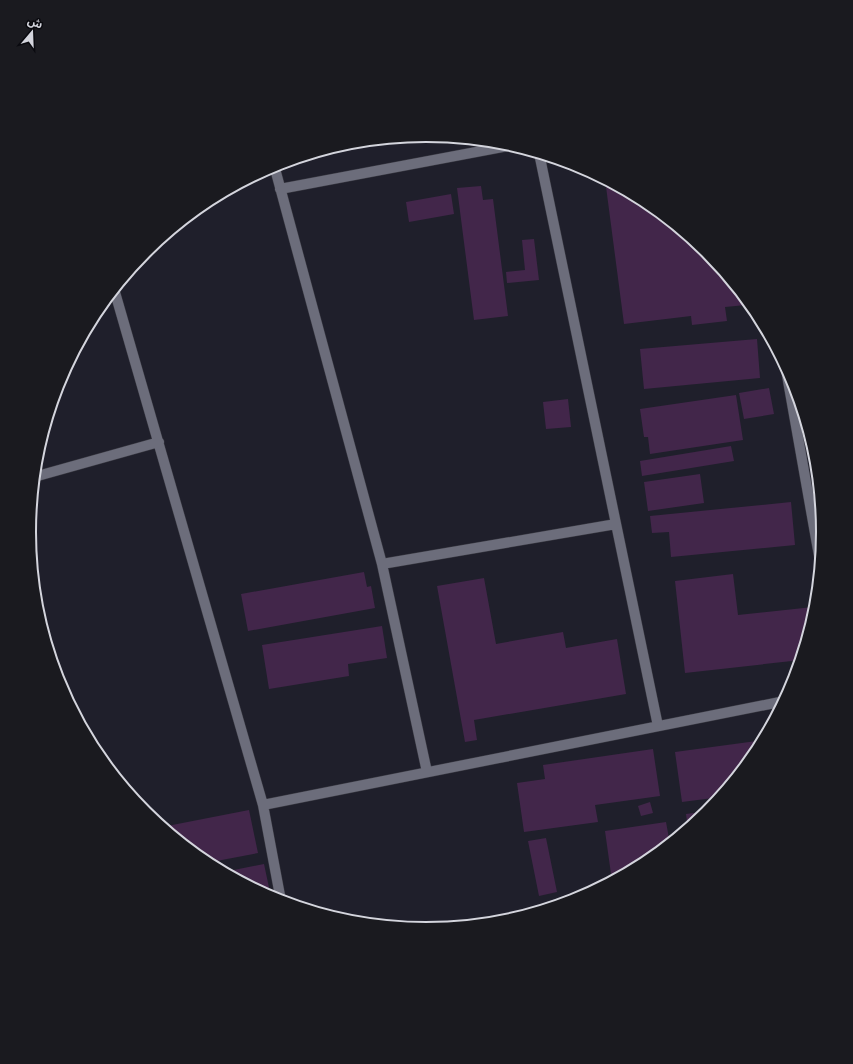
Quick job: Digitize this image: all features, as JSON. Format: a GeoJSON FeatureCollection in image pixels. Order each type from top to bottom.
{"type":"FeatureCollection","features":[{"type":"Feature","properties":{"kind":"street"},"geometry":{"type":"LineString","coordinates":[[280,188],[492,147]]}},
{"type":"Feature","properties":{"kind":"street"},"geometry":{"type":"LineString","coordinates":[[280,188],[497,148]]}},
{"type":"Feature","properties":{"kind":"street"},"geometry":{"type":"LineString","coordinates":[[540,159],[658,726]]}},
{"type":"Feature","properties":{"kind":"street"},"geometry":{"type":"LineString","coordinates":[[276,172],[382,564],[427,772]]}},
{"type":"Feature","properties":{"kind":"street"},"geometry":{"type":"LineString","coordinates":[[116,296],[263,805],[280,894]]}},
{"type":"Feature","properties":{"kind":"street"},"geometry":{"type":"LineString","coordinates":[[789,389],[816,547]]}},
{"type":"Feature","properties":{"kind":"street"},"geometry":{"type":"LineString","coordinates":[[41,470],[158,440]]}},
{"type":"Feature","properties":{"kind":"street"},"geometry":{"type":"LineString","coordinates":[[40,475],[158,440]]}},
{"type":"Feature","properties":{"kind":"street"},"geometry":{"type":"LineString","coordinates":[[382,564],[616,524]]}},
{"type":"Feature","properties":{"kind":"street"},"geometry":{"type":"LineString","coordinates":[[263,805],[778,702]]}},
{"type":"Feature","properties":{"kind":"building"},"geometry":{"type":"Polygon","coordinates":[[[481,186],[483,200],[493,199],[508,316],[474,320],[457,188],[481,186]]]}},
{"type":"Feature","properties":{"kind":"building"},"geometry":{"type":"Polygon","coordinates":[[[606,186],[643,207],[684,238],[720,275],[744,305],[725,307],[727,321],[692,325],[691,316],[624,324],[606,186]]]}},
{"type":"Feature","properties":{"kind":"building"},"geometry":{"type":"Polygon","coordinates":[[[451,194],[454,214],[409,222],[406,202],[451,194]]]}},
{"type":"Feature","properties":{"kind":"building"},"geometry":{"type":"Polygon","coordinates":[[[534,239],[539,280],[507,283],[506,272],[525,270],[522,240],[534,239]]]}},
{"type":"Feature","properties":{"kind":"building"},"geometry":{"type":"Polygon","coordinates":[[[757,339],[760,378],[644,389],[640,349],[757,339]]]}},
{"type":"Feature","properties":{"kind":"building"},"geometry":{"type":"Polygon","coordinates":[[[769,388],[774,414],[744,419],[739,393],[769,388]]]}},
{"type":"Feature","properties":{"kind":"building"},"geometry":{"type":"Polygon","coordinates":[[[736,395],[743,440],[650,454],[648,437],[644,437],[640,409],[736,395]]]}},
{"type":"Feature","properties":{"kind":"building"},"geometry":{"type":"Polygon","coordinates":[[[568,399],[571,427],[546,429],[543,402],[568,399]]]}},
{"type":"Feature","properties":{"kind":"building"},"geometry":{"type":"Polygon","coordinates":[[[731,446],[734,461],[642,476],[640,461],[731,446]]]}},
{"type":"Feature","properties":{"kind":"building"},"geometry":{"type":"Polygon","coordinates":[[[700,474],[704,503],[648,511],[644,482],[700,474]]]}},
{"type":"Feature","properties":{"kind":"building"},"geometry":{"type":"Polygon","coordinates":[[[791,502],[795,545],[671,557],[669,532],[652,533],[650,516],[791,502]]]}},
{"type":"Feature","properties":{"kind":"building"},"geometry":{"type":"Polygon","coordinates":[[[364,572],[367,587],[371,586],[375,608],[248,631],[241,594],[364,572]]]}},
{"type":"Feature","properties":{"kind":"building"},"geometry":{"type":"Polygon","coordinates":[[[733,574],[738,615],[809,607],[804,633],[795,661],[685,673],[675,581],[733,574]]]}},
{"type":"Feature","properties":{"kind":"building"},"geometry":{"type":"Polygon","coordinates":[[[484,578],[496,644],[563,632],[566,648],[617,639],[626,694],[474,720],[477,740],[465,742],[437,586],[484,578]]]}},
{"type":"Feature","properties":{"kind":"building"},"geometry":{"type":"Polygon","coordinates":[[[382,626],[387,658],[348,664],[349,676],[269,689],[262,645],[382,626]]]}},
{"type":"Feature","properties":{"kind":"building"},"geometry":{"type":"Polygon","coordinates":[[[756,741],[736,770],[712,798],[682,802],[675,752],[756,741]]]}},
{"type":"Feature","properties":{"kind":"building"},"geometry":{"type":"Polygon","coordinates":[[[653,749],[660,796],[595,805],[598,822],[524,832],[517,783],[545,779],[543,765],[653,749]]]}},
{"type":"Feature","properties":{"kind":"building"},"geometry":{"type":"Polygon","coordinates":[[[650,802],[653,813],[641,816],[638,806],[650,802]]]}},
{"type":"Feature","properties":{"kind":"building"},"geometry":{"type":"Polygon","coordinates":[[[249,810],[258,853],[216,861],[169,826],[249,810]]]}},
{"type":"Feature","properties":{"kind":"building"},"geometry":{"type":"Polygon","coordinates":[[[698,812],[687,823],[686,814],[698,812]]]}},
{"type":"Feature","properties":{"kind":"building"},"geometry":{"type":"Polygon","coordinates":[[[666,822],[669,838],[643,857],[611,876],[605,831],[666,822]]]}},
{"type":"Feature","properties":{"kind":"building"},"geometry":{"type":"Polygon","coordinates":[[[546,838],[557,892],[539,896],[528,841],[546,838]]]}},
{"type":"Feature","properties":{"kind":"building"},"geometry":{"type":"Polygon","coordinates":[[[264,864],[269,889],[254,882],[232,870],[264,864]]]}}]}
